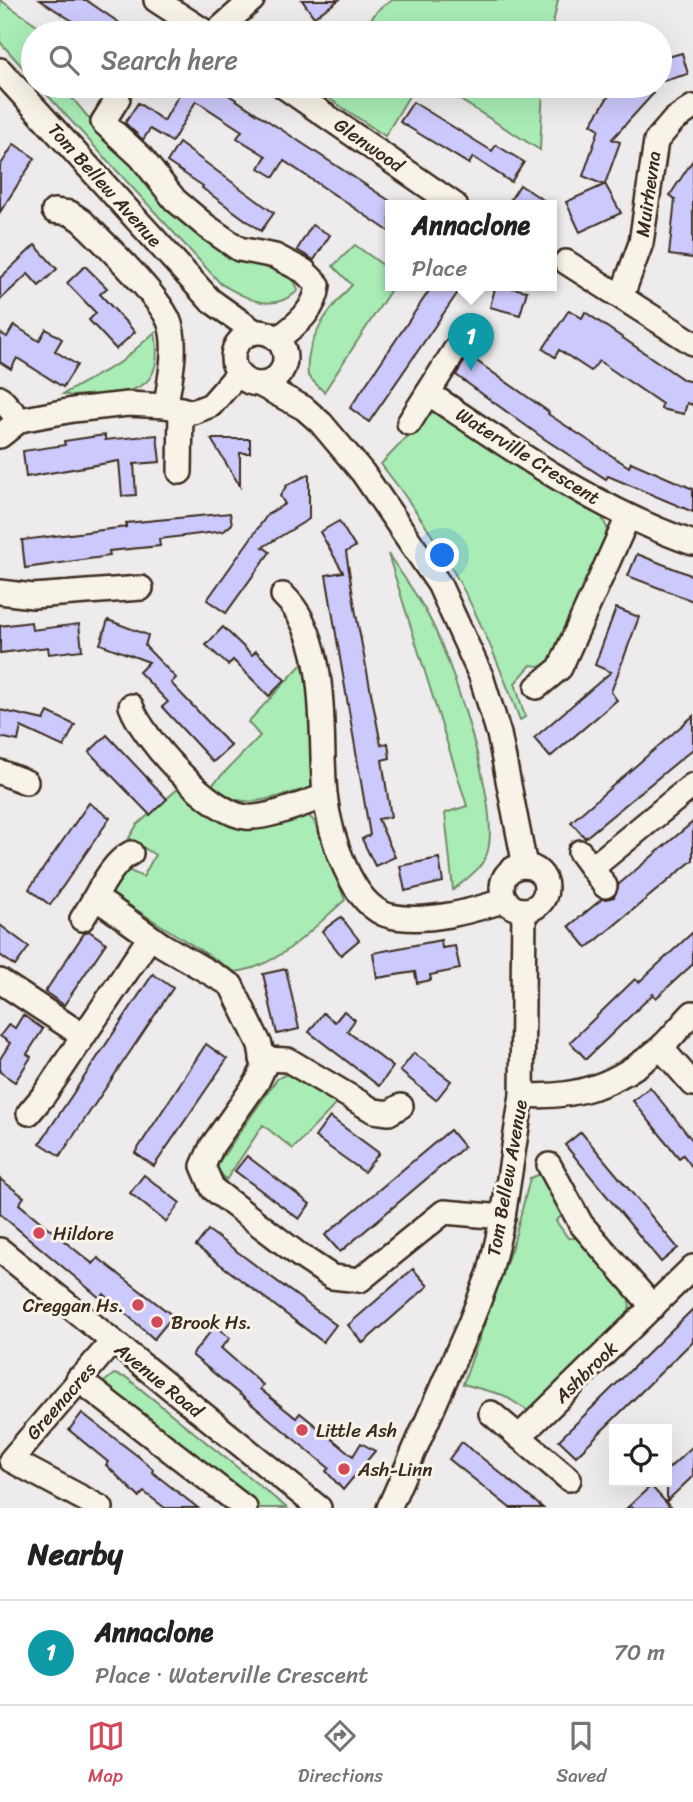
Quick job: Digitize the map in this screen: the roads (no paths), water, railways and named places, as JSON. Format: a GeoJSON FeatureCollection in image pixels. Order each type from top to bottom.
{"type":"FeatureCollection","features":[{"type":"Feature","properties":{"kind":"street"},"geometry":{"type":"LineString","coordinates":[[156,0],[188,21]]}},
{"type":"Feature","properties":{"kind":"street"},"geometry":{"type":"LineString","coordinates":[[228,21],[252,0]]}},
{"type":"Feature","properties":{"kind":"street","name":"Tom Bellew Avenue"},"geometry":{"type":"LineString","coordinates":[[0,70],[21,93]]}},
{"type":"Feature","properties":{"kind":"street","name":"Tom Bellew Avenue"},"geometry":{"type":"LineString","coordinates":[[26,98],[210,300],[266,336]]}},
{"type":"Feature","properties":{"kind":"street"},"geometry":{"type":"LineString","coordinates":[[118,98],[103,122],[141,157],[175,200],[239,249],[275,256],[304,271],[318,285],[316,301],[290,330],[242,339],[235,349],[233,359],[238,374],[244,380],[259,384],[304,408]]}},
{"type":"Feature","properties":{"kind":"street","name":"Glenwood"},"geometry":{"type":"LineString","coordinates":[[301,98],[448,200]]}},
{"type":"Feature","properties":{"kind":"street","name":"Muirhevna"},"geometry":{"type":"LineString","coordinates":[[622,295],[642,243],[656,142],[674,120],[693,107]]}},
{"type":"Feature","properties":{"kind":"street"},"geometry":{"type":"LineString","coordinates":[[54,211],[69,213],[82,221],[152,298],[170,323],[173,408],[180,472]]}},
{"type":"Feature","properties":{"kind":"street"},"geometry":{"type":"LineString","coordinates":[[566,262],[622,295],[693,343]]}},
{"type":"Feature","properties":{"kind":"street","name":"Tom Bellew Avenue"},"geometry":{"type":"LineString","coordinates":[[210,300],[235,349]]}},
{"type":"Feature","properties":{"kind":"street"},"geometry":{"type":"LineString","coordinates":[[409,423],[469,328]]}},
{"type":"Feature","properties":{"kind":"street"},"geometry":{"type":"LineString","coordinates":[[266,336],[285,352],[284,368],[304,408],[357,466],[398,522],[439,584],[461,627],[481,676],[499,734],[524,866],[537,870],[546,886],[538,905],[515,905],[454,914],[389,916],[366,901],[346,873],[325,796],[316,666],[304,622],[295,606],[283,595]]}},
{"type":"Feature","properties":{"kind":"street"},"geometry":{"type":"LineString","coordinates":[[259,384],[274,380],[284,368]]}},
{"type":"Feature","properties":{"kind":"street"},"geometry":{"type":"LineString","coordinates":[[0,436],[20,419],[128,404],[193,412],[211,405],[238,374]]}},
{"type":"Feature","properties":{"kind":"street","name":"Waterville Crescent"},"geometry":{"type":"LineString","coordinates":[[428,393],[528,460],[628,517],[693,543]]}},
{"type":"Feature","properties":{"kind":"street"},"geometry":{"type":"LineString","coordinates":[[0,398],[20,419]]}},
{"type":"Feature","properties":{"kind":"street"},"geometry":{"type":"LineString","coordinates":[[537,687],[560,668],[628,517]]}},
{"type":"Feature","properties":{"kind":"street"},"geometry":{"type":"LineString","coordinates":[[0,592],[33,596],[141,588]]}},
{"type":"Feature","properties":{"kind":"street"},"geometry":{"type":"LineString","coordinates":[[131,706],[136,720],[156,744],[205,797],[222,807],[247,817],[325,796]]}},
{"type":"Feature","properties":{"kind":"street"},"geometry":{"type":"LineString","coordinates":[[0,772],[26,782]]}},
{"type":"Feature","properties":{"kind":"street"},"geometry":{"type":"LineString","coordinates":[[593,869],[693,785]]}},
{"type":"Feature","properties":{"kind":"street"},"geometry":{"type":"LineString","coordinates":[[82,919],[123,857],[131,853]]}},
{"type":"Feature","properties":{"kind":"street","name":"Tom Bellew Avenue"},"geometry":{"type":"LineString","coordinates":[[389,1508],[471,1321],[490,1272],[503,1217],[522,1095],[515,905],[503,888],[507,875],[524,866]]}},
{"type":"Feature","properties":{"kind":"street"},"geometry":{"type":"LineString","coordinates":[[96,898],[150,937],[231,985],[260,1045],[264,1067],[257,1082],[212,1146],[203,1166],[213,1189],[332,1278],[360,1280],[444,1212],[503,1217]]}},
{"type":"Feature","properties":{"kind":"street"},"geometry":{"type":"LineString","coordinates":[[29,1112],[44,1095],[150,937]]}},
{"type":"Feature","properties":{"kind":"street"},"geometry":{"type":"LineString","coordinates":[[0,981],[82,1035]]}},
{"type":"Feature","properties":{"kind":"street"},"geometry":{"type":"LineString","coordinates":[[522,1095],[558,1098],[611,1081],[629,1072],[660,1048],[693,1013]]}},
{"type":"Feature","properties":{"kind":"street"},"geometry":{"type":"LineString","coordinates":[[660,1048],[693,1084]]}},
{"type":"Feature","properties":{"kind":"street"},"geometry":{"type":"LineString","coordinates":[[262,1059],[288,1060],[374,1111],[389,1113],[401,1106]]}},
{"type":"Feature","properties":{"kind":"street"},"geometry":{"type":"LineString","coordinates":[[549,1165],[572,1225],[653,1307]]}},
{"type":"Feature","properties":{"kind":"street","name":"Avenue Road"},"geometry":{"type":"LineString","coordinates":[[0,1250],[318,1508]]}},
{"type":"Feature","properties":{"kind":"street","name":"Ashbrook"},"geometry":{"type":"LineString","coordinates":[[519,1437],[693,1267]]}},
{"type":"Feature","properties":{"kind":"street","name":"Greenacres"},"geometry":{"type":"LineString","coordinates":[[101,1508],[5,1458],[112,1342]]}},
{"type":"Feature","properties":{"kind":"street"},"geometry":{"type":"LineString","coordinates":[[79,1379],[244,1508]]}},
{"type":"Feature","properties":{"kind":"street"},"geometry":{"type":"LineString","coordinates":[[491,1413],[569,1479]]}},
{"type":"Feature","properties":{"kind":"place","name":"Annaclone"},"geometry":{"type":"Point","coordinates":[471,371]}},
{"type":"Feature","properties":{"kind":"place","name":"Hildore"},"geometry":{"type":"Point","coordinates":[39,1233]}},
{"type":"Feature","properties":{"kind":"place","name":"Creggan Hs."},"geometry":{"type":"Point","coordinates":[138,1305]}},
{"type":"Feature","properties":{"kind":"place","name":"Brook Hs."},"geometry":{"type":"Point","coordinates":[157,1322]}},
{"type":"Feature","properties":{"kind":"place","name":"Little Ash"},"geometry":{"type":"Point","coordinates":[302,1430]}},
{"type":"Feature","properties":{"kind":"place","name":"Ash-Linn"},"geometry":{"type":"Point","coordinates":[344,1469]}}]}
